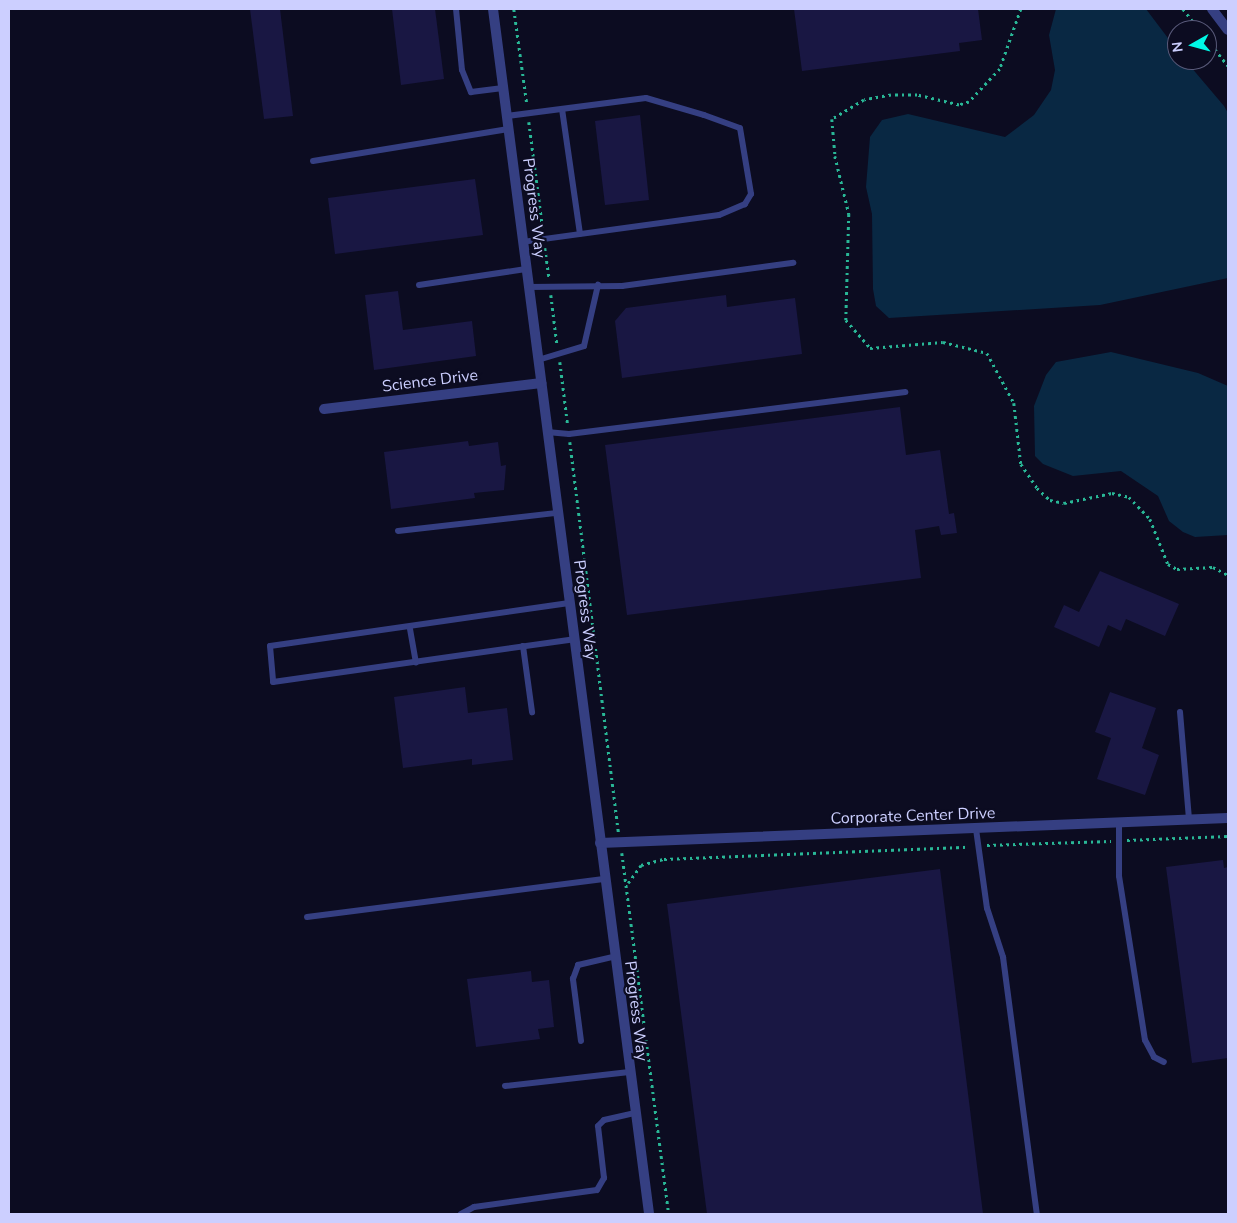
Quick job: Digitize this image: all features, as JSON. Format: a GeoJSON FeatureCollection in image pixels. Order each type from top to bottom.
{"type":"FeatureCollection","features":[{"type":"Feature","properties":{"kind":"street","name":"Progress Way"},"geometry":{"type":"LineString","coordinates":[[493,9],[614,957],[649,1214]]}},
{"type":"Feature","properties":{"kind":"street"},"geometry":{"type":"LineString","coordinates":[[1212,9],[1228,30]]}},
{"type":"Feature","properties":{"kind":"street","name":"Science Drive"},"geometry":{"type":"LineString","coordinates":[[324,409],[541,383]]}},
{"type":"Feature","properties":{"kind":"street","name":"Corporate Center Drive"},"geometry":{"type":"LineString","coordinates":[[600,843],[1228,818]]}},
{"type":"Feature","properties":{"kind":"lane"},"geometry":{"type":"LineString","coordinates":[[456,9],[462,70],[471,92],[503,88]]}},
{"type":"Feature","properties":{"kind":"lane"},"geometry":{"type":"LineString","coordinates":[[507,116],[646,98],[740,128],[751,194],[745,204],[719,215],[523,242]]}},
{"type":"Feature","properties":{"kind":"lane"},"geometry":{"type":"LineString","coordinates":[[562,109],[580,234]]}},
{"type":"Feature","properties":{"kind":"lane"},"geometry":{"type":"LineString","coordinates":[[313,161],[508,129]]}},
{"type":"Feature","properties":{"kind":"lane"},"geometry":{"type":"LineString","coordinates":[[528,287],[550,284],[598,285],[793,263]]}},
{"type":"Feature","properties":{"kind":"lane"},"geometry":{"type":"LineString","coordinates":[[419,285],[526,269]]}},
{"type":"Feature","properties":{"kind":"lane"},"geometry":{"type":"LineString","coordinates":[[538,360],[584,346],[598,285]]}},
{"type":"Feature","properties":{"kind":"lane"},"geometry":{"type":"LineString","coordinates":[[547,432],[569,434],[905,392]]}},
{"type":"Feature","properties":{"kind":"lane"},"geometry":{"type":"LineString","coordinates":[[398,531],[557,513]]}},
{"type":"Feature","properties":{"kind":"lane"},"geometry":{"type":"LineString","coordinates":[[569,603],[410,629],[270,646],[273,682],[574,639]]}},
{"type":"Feature","properties":{"kind":"lane"},"geometry":{"type":"LineString","coordinates":[[410,629],[416,662]]}},
{"type":"Feature","properties":{"kind":"lane"},"geometry":{"type":"LineString","coordinates":[[523,646],[532,712]]}},
{"type":"Feature","properties":{"kind":"lane"},"geometry":{"type":"LineString","coordinates":[[1180,712],[1189,820]]}},
{"type":"Feature","properties":{"kind":"lane"},"geometry":{"type":"LineString","coordinates":[[1119,823],[1127,938],[1145,1040],[1154,1057],[1164,1062]]}},
{"type":"Feature","properties":{"kind":"lane"},"geometry":{"type":"LineString","coordinates":[[976,829],[987,908],[1003,957],[1037,1214]]}},
{"type":"Feature","properties":{"kind":"lane"},"geometry":{"type":"LineString","coordinates":[[306,917],[604,879]]}},
{"type":"Feature","properties":{"kind":"lane"},"geometry":{"type":"LineString","coordinates":[[581,1041],[573,979],[578,965],[614,957]]}},
{"type":"Feature","properties":{"kind":"lane"},"geometry":{"type":"LineString","coordinates":[[505,1086],[629,1072]]}},
{"type":"Feature","properties":{"kind":"lane"},"geometry":{"type":"LineString","coordinates":[[461,1214],[474,1207],[597,1190],[604,1178],[598,1126],[604,1120],[635,1113]]}},
{"type":"Feature","properties":{"kind":"path"},"geometry":{"type":"LineString","coordinates":[[514,9],[669,1214]]}},
{"type":"Feature","properties":{"kind":"path"},"geometry":{"type":"LineString","coordinates":[[1021,9],[1000,69],[969,102],[959,105],[917,95],[891,96],[864,100],[832,119],[835,156],[849,214],[846,320],[870,348],[943,342],[987,353],[1014,403],[1021,464],[1037,488],[1050,500],[1064,503],[1112,493],[1129,497],[1150,519],[1168,564],[1177,569],[1213,567],[1228,576]]}},
{"type":"Feature","properties":{"kind":"path"},"geometry":{"type":"LineString","coordinates":[[1184,9],[1192,20]]}},
{"type":"Feature","properties":{"kind":"path"},"geometry":{"type":"LineString","coordinates":[[1217,52],[1228,66]]}},
{"type":"Feature","properties":{"kind":"path"},"geometry":{"type":"LineString","coordinates":[[627,884],[641,865],[664,859],[1228,836]]}},
{"type":"Feature","properties":{"kind":"water"},"geometry":{"type":"Polygon","coordinates":[[[1056,9],[1146,9],[1167,37],[1167,70],[1193,70],[1224,106],[1228,113],[1228,278],[1100,305],[889,318],[876,306],[873,289],[872,214],[866,187],[870,137],[882,120],[908,114],[1005,137],[1034,115],[1051,90],[1055,70],[1049,35],[1056,9]]]}},
{"type":"Feature","properties":{"kind":"water"},"geometry":{"type":"Polygon","coordinates":[[[1111,352],[1198,373],[1228,386],[1228,535],[1195,537],[1183,532],[1169,521],[1158,496],[1121,471],[1073,476],[1043,464],[1035,456],[1034,406],[1046,375],[1056,362],[1111,352]]]}},
{"type":"Feature","properties":{"kind":"building"},"geometry":{"type":"Polygon","coordinates":[[[250,9],[280,9],[293,116],[264,119],[250,9]]]}},
{"type":"Feature","properties":{"kind":"building"},"geometry":{"type":"Polygon","coordinates":[[[392,9],[435,9],[444,79],[401,85],[392,9]]]}},
{"type":"Feature","properties":{"kind":"building"},"geometry":{"type":"Polygon","coordinates":[[[794,9],[978,9],[982,40],[959,43],[960,51],[802,71],[794,9]]]}},
{"type":"Feature","properties":{"kind":"building"},"geometry":{"type":"Polygon","coordinates":[[[640,115],[649,200],[605,205],[595,121],[640,115]]]}},
{"type":"Feature","properties":{"kind":"building"},"geometry":{"type":"Polygon","coordinates":[[[475,179],[483,235],[335,254],[328,198],[475,179]]]}},
{"type":"Feature","properties":{"kind":"building"},"geometry":{"type":"Polygon","coordinates":[[[398,291],[403,330],[472,321],[476,356],[374,370],[365,295],[398,291]]]}},
{"type":"Feature","properties":{"kind":"building"},"geometry":{"type":"Polygon","coordinates":[[[726,295],[727,307],[795,298],[802,354],[622,378],[615,321],[626,308],[726,295]]]}},
{"type":"Feature","properties":{"kind":"building"},"geometry":{"type":"Polygon","coordinates":[[[900,407],[906,455],[940,450],[949,514],[954,513],[957,533],[941,535],[939,526],[915,530],[921,578],[627,615],[605,445],[900,407]]]}},
{"type":"Feature","properties":{"kind":"building"},"geometry":{"type":"Polygon","coordinates":[[[468,441],[469,446],[498,442],[501,466],[506,465],[504,490],[474,493],[475,498],[391,509],[384,452],[468,441]]]}},
{"type":"Feature","properties":{"kind":"building"},"geometry":{"type":"Polygon","coordinates":[[[1100,571],[1179,604],[1165,636],[1126,619],[1121,631],[1108,625],[1099,647],[1054,627],[1064,605],[1079,612],[1100,571]]]}},
{"type":"Feature","properties":{"kind":"building"},"geometry":{"type":"Polygon","coordinates":[[[465,687],[468,713],[507,708],[513,760],[472,765],[472,759],[403,768],[394,697],[465,687]]]}},
{"type":"Feature","properties":{"kind":"building"},"geometry":{"type":"Polygon","coordinates":[[[1110,692],[1156,708],[1142,748],[1159,755],[1145,795],[1097,779],[1111,738],[1095,732],[1110,692]]]}},
{"type":"Feature","properties":{"kind":"building"},"geometry":{"type":"Polygon","coordinates":[[[1223,860],[1224,868],[1228,867],[1228,1058],[1192,1063],[1166,867],[1223,860]]]}},
{"type":"Feature","properties":{"kind":"building"},"geometry":{"type":"Polygon","coordinates":[[[940,869],[983,1214],[707,1214],[667,904],[940,869]]]}},
{"type":"Feature","properties":{"kind":"building"},"geometry":{"type":"Polygon","coordinates":[[[531,971],[532,982],[549,980],[554,1027],[538,1029],[540,1039],[476,1047],[467,979],[531,971]]]}}]}
